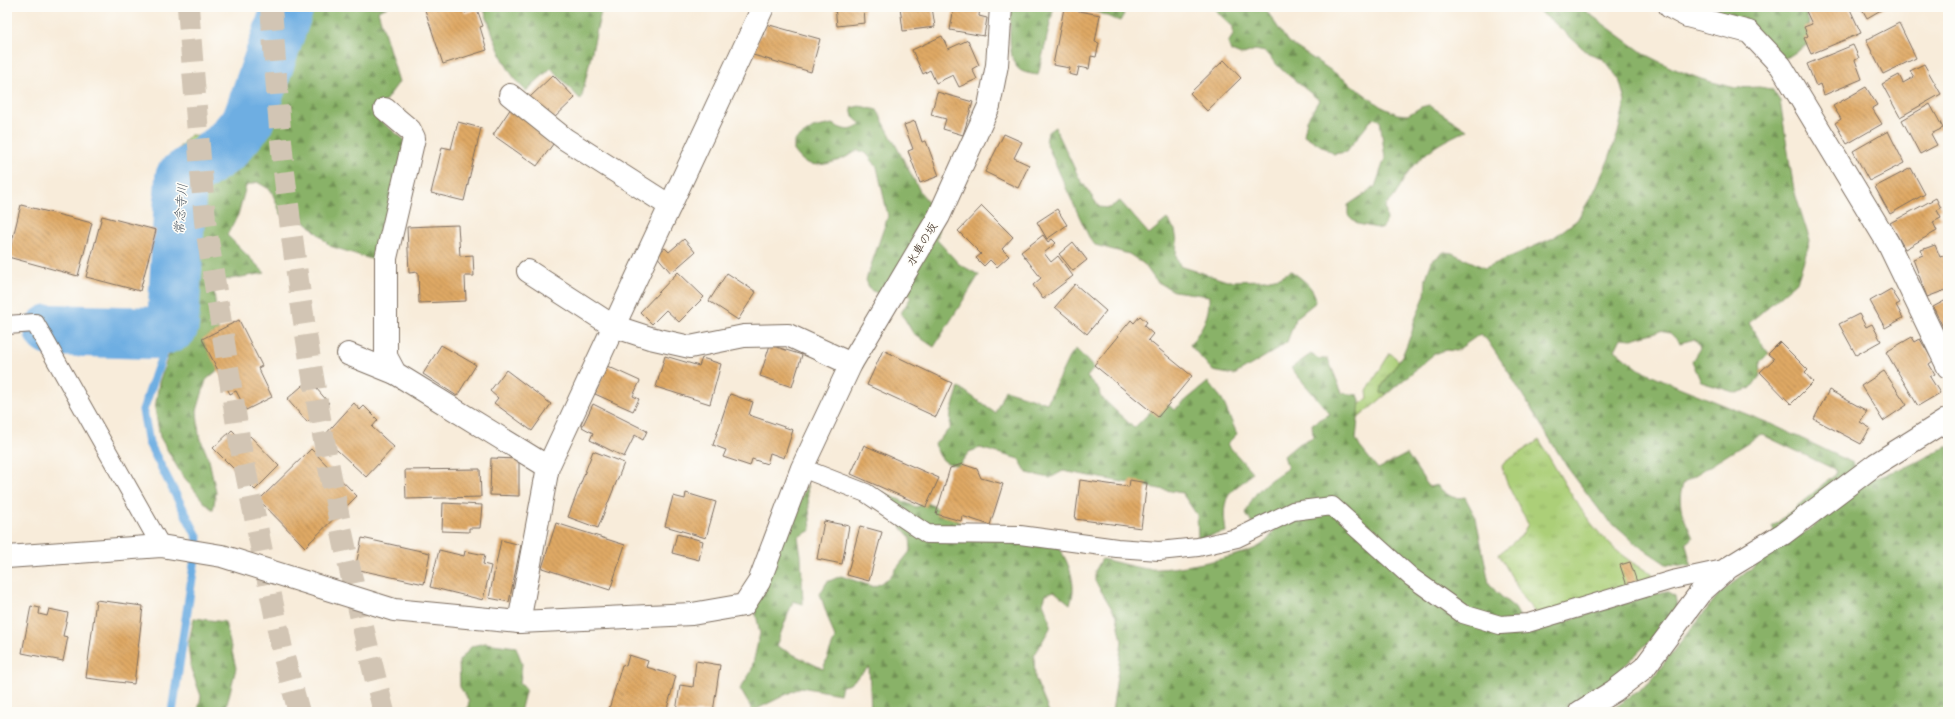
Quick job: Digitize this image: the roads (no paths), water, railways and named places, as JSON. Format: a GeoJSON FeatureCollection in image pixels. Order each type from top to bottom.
{"type":"FeatureCollection","features":[{"type":"Feature","properties":{"kind":"street"},"geometry":{"type":"LineString","coordinates":[[519,622],[548,467],[763,7]]}},
{"type":"Feature","properties":{"kind":"street","name":"水車の坂"},"geometry":{"type":"LineString","coordinates":[[7,557],[161,546],[222,556],[394,610],[519,622],[692,614],[744,605],[759,582],[802,468],[851,364],[939,216],[989,106],[997,65],[1001,7]]}},
{"type":"Feature","properties":{"kind":"street"},"geometry":{"type":"LineString","coordinates":[[1670,7],[1687,16],[1749,32],[1781,66],[1888,243],[1948,367]]}},
{"type":"Feature","properties":{"kind":"street"},"geometry":{"type":"LineString","coordinates":[[510,95],[565,139],[670,206]]}},
{"type":"Feature","properties":{"kind":"street"},"geometry":{"type":"LineString","coordinates":[[385,109],[410,130],[414,138],[386,258],[386,356],[395,373]]}},
{"type":"Feature","properties":{"kind":"street"},"geometry":{"type":"LineString","coordinates":[[528,271],[613,326],[650,338],[690,347],[744,336],[788,336],[851,364]]}},
{"type":"Feature","properties":{"kind":"street"},"geometry":{"type":"LineString","coordinates":[[348,354],[395,373],[548,467]]}},
{"type":"Feature","properties":{"kind":"street"},"geometry":{"type":"LineString","coordinates":[[1580,712],[1614,691],[1644,668],[1700,593],[1728,568],[1783,534],[1876,464],[1948,419]]}},
{"type":"Feature","properties":{"kind":"lane"},"geometry":{"type":"LineString","coordinates":[[7,325],[35,323],[161,546]]}},
{"type":"Feature","properties":{"kind":"lane"},"geometry":{"type":"LineString","coordinates":[[802,468],[866,493],[928,534],[1020,535],[1117,548],[1159,551],[1198,547],[1237,538],[1293,511],[1332,506],[1411,577],[1463,614],[1500,625],[1528,623],[1672,580],[1728,568]]}},
{"type":"Feature","properties":{"kind":"waterway","name":"常念寺川"},"geometry":{"type":"LineString","coordinates":[[50,330],[153,333],[173,325],[181,178],[225,148],[248,121],[288,7]]}},
{"type":"Feature","properties":{"kind":"waterway"},"geometry":{"type":"LineString","coordinates":[[172,712],[198,538],[149,443],[143,410],[173,325]]}},
{"type":"Feature","properties":{"kind":"tunnel"},"geometry":{"type":"LineString","coordinates":[[188,7],[205,221],[240,444],[283,654],[299,712]]}},
{"type":"Feature","properties":{"kind":"tunnel"},"geometry":{"type":"LineString","coordinates":[[271,7],[284,173],[295,262],[315,391],[353,585],[384,712]]}}]}
